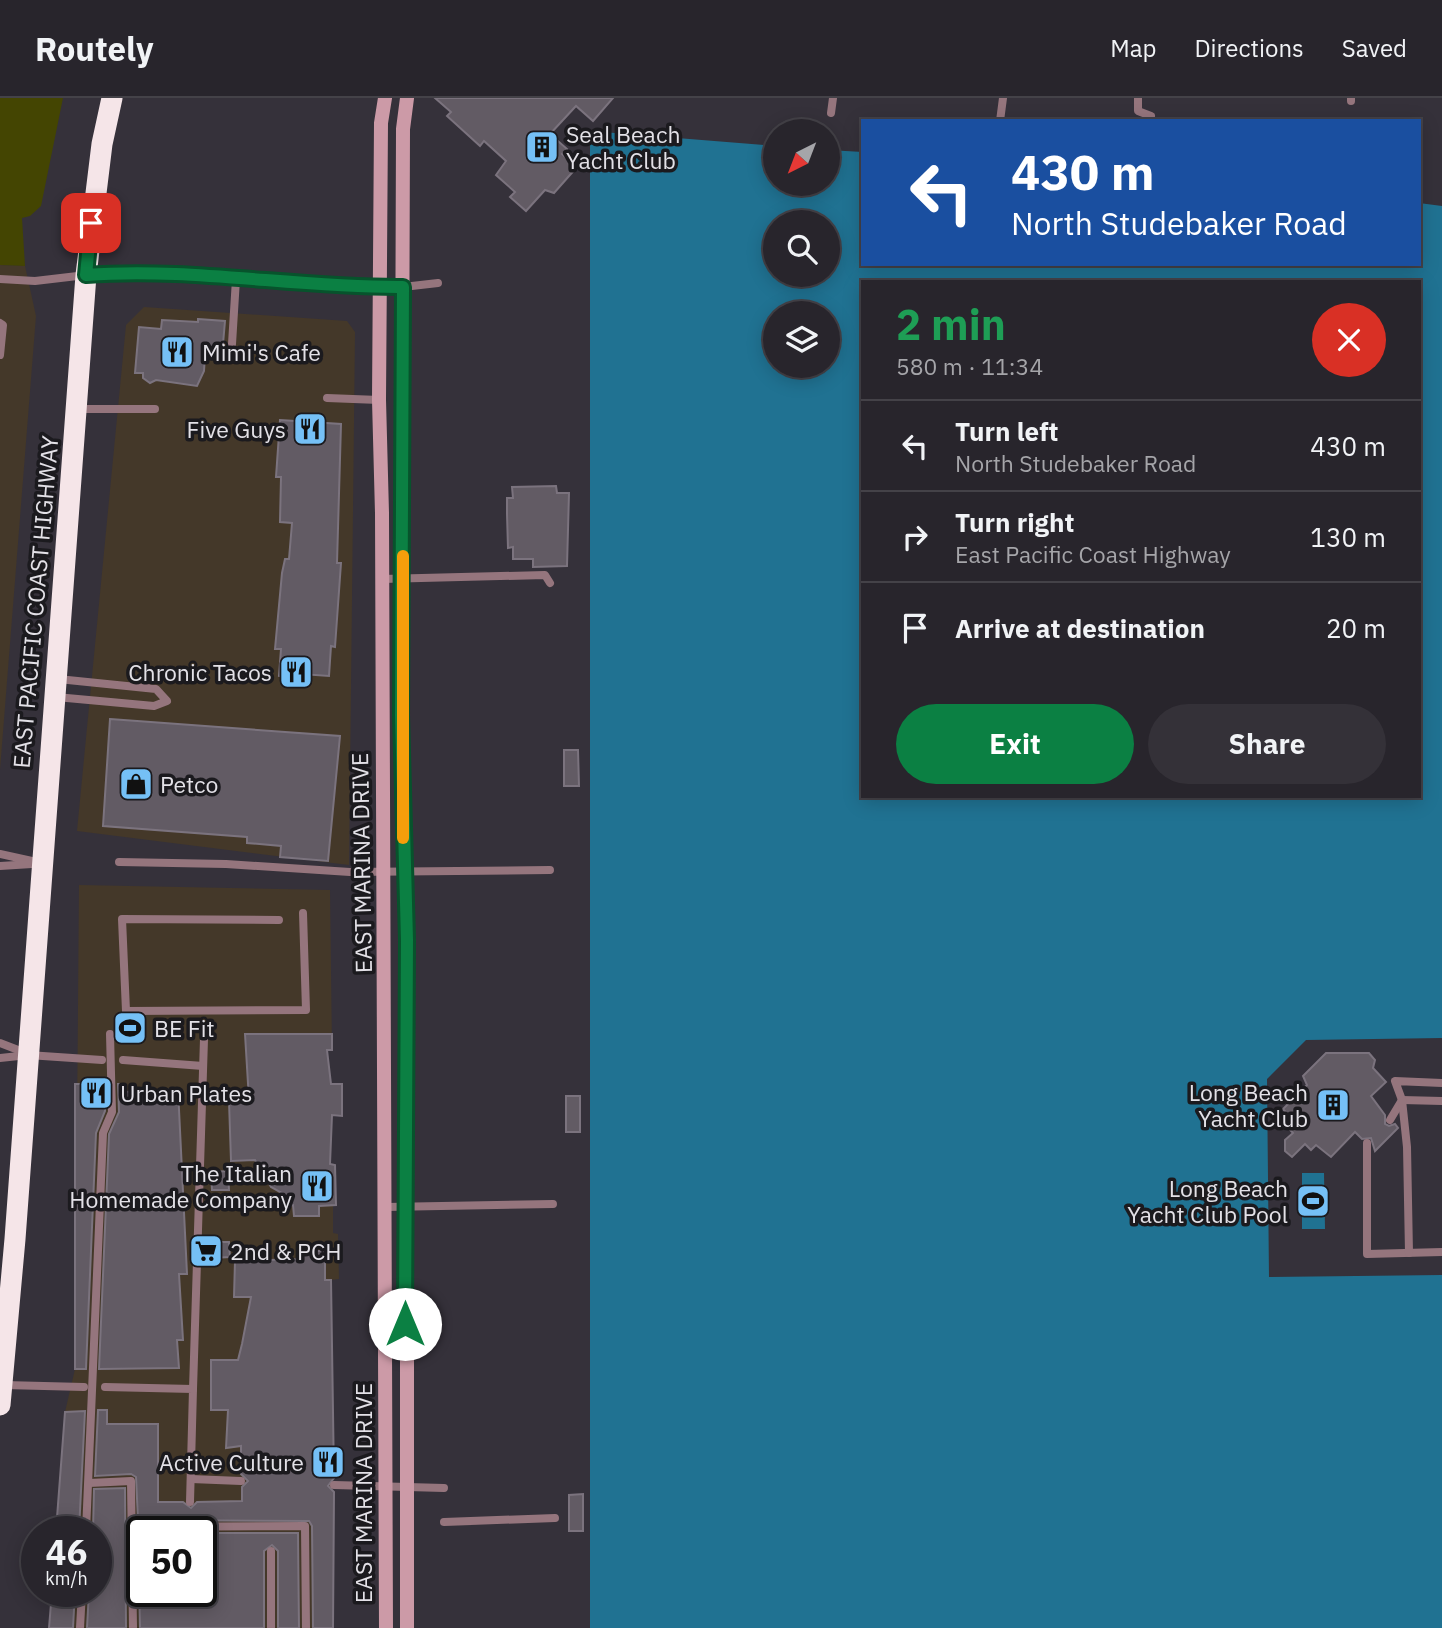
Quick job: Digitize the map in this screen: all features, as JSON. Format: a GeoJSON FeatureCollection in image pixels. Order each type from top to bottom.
{"type":"FeatureCollection","features":[{"type":"Feature","properties":{"kind":"highway","name":"EAST PACIFIC COAST HIGHWAY"},"geometry":{"type":"LineString","coordinates":[[1,1395],[86,275],[102,144],[112,98]]}},
{"type":"Feature","properties":{"kind":"main road","name":"EAST MARINA DRIVE"},"geometry":{"type":"LineString","coordinates":[[385,98],[381,123],[379,400],[386,1207],[386,1628]]}},
{"type":"Feature","properties":{"kind":"main road","name":"EAST MARINA DRIVE"},"geometry":{"type":"LineString","coordinates":[[407,98],[403,129],[401,715],[403,873],[407,940],[407,1628]]}},
{"type":"Feature","properties":{"kind":"main road"},"geometry":{"type":"LineString","coordinates":[[86,275],[130,271],[403,287]]}},
{"type":"Feature","properties":{"kind":"lane"},"geometry":{"type":"LineString","coordinates":[[831,113],[833,98]]}},
{"type":"Feature","properties":{"kind":"lane"},"geometry":{"type":"LineString","coordinates":[[1000,119],[1003,98]]}},
{"type":"Feature","properties":{"kind":"lane"},"geometry":{"type":"LineString","coordinates":[[1138,98],[1138,111],[1150,116]]}},
{"type":"Feature","properties":{"kind":"lane"},"geometry":{"type":"LineString","coordinates":[[0,279],[35,281],[86,275]]}},
{"type":"Feature","properties":{"kind":"lane"},"geometry":{"type":"LineString","coordinates":[[232,344],[236,279]]}},
{"type":"Feature","properties":{"kind":"lane"},"geometry":{"type":"LineString","coordinates":[[403,287],[438,284]]}},
{"type":"Feature","properties":{"kind":"lane"},"geometry":{"type":"LineString","coordinates":[[0,323],[3,325],[0,355]]}},
{"type":"Feature","properties":{"kind":"lane"},"geometry":{"type":"LineString","coordinates":[[327,398],[379,400]]}},
{"type":"Feature","properties":{"kind":"lane"},"geometry":{"type":"LineString","coordinates":[[76,409],[155,409]]}},
{"type":"Feature","properties":{"kind":"lane"},"geometry":{"type":"LineString","coordinates":[[382,579],[545,575],[550,583]]}},
{"type":"Feature","properties":{"kind":"lane"},"geometry":{"type":"LineString","coordinates":[[54,688],[156,688],[167,701],[154,706],[54,688]]}},
{"type":"Feature","properties":{"kind":"lane"},"geometry":{"type":"LineString","coordinates":[[0,854],[41,863]]}},
{"type":"Feature","properties":{"kind":"lane"},"geometry":{"type":"LineString","coordinates":[[120,862],[403,873],[550,870]]}},
{"type":"Feature","properties":{"kind":"lane"},"geometry":{"type":"LineString","coordinates":[[0,866],[41,863]]}},
{"type":"Feature","properties":{"kind":"lane"},"geometry":{"type":"LineString","coordinates":[[279,920],[122,919],[126,1011],[306,1010],[303,913]]}},
{"type":"Feature","properties":{"kind":"lane"},"geometry":{"type":"LineString","coordinates":[[87,1516],[103,1133],[112,1112],[110,1034]]}},
{"type":"Feature","properties":{"kind":"lane"},"geometry":{"type":"LineString","coordinates":[[190,1502],[204,1039]]}},
{"type":"Feature","properties":{"kind":"lane"},"geometry":{"type":"LineString","coordinates":[[0,1043],[28,1055]]}},
{"type":"Feature","properties":{"kind":"lane"},"geometry":{"type":"LineString","coordinates":[[0,1058],[28,1055],[102,1060]]}},
{"type":"Feature","properties":{"kind":"lane"},"geometry":{"type":"LineString","coordinates":[[123,1060],[202,1066]]}},
{"type":"Feature","properties":{"kind":"lane"},"geometry":{"type":"LineString","coordinates":[[1409,1253],[1407,1147],[1402,1100],[1395,1080],[1442,1083]]}},
{"type":"Feature","properties":{"kind":"lane"},"geometry":{"type":"LineString","coordinates":[[1402,1100],[1442,1101]]}},
{"type":"Feature","properties":{"kind":"lane"},"geometry":{"type":"LineString","coordinates":[[1390,1119],[1402,1100]]}},
{"type":"Feature","properties":{"kind":"lane"},"geometry":{"type":"LineString","coordinates":[[1367,1143],[1367,1254],[1442,1252]]}},
{"type":"Feature","properties":{"kind":"lane"},"geometry":{"type":"LineString","coordinates":[[386,1207],[553,1204]]}},
{"type":"Feature","properties":{"kind":"lane"},"geometry":{"type":"LineString","coordinates":[[1,1395],[84,1387]]}},
{"type":"Feature","properties":{"kind":"lane"},"geometry":{"type":"LineString","coordinates":[[105,1387],[193,1390]]}},
{"type":"Feature","properties":{"kind":"lane"},"geometry":{"type":"LineString","coordinates":[[191,1479],[241,1481]]}},
{"type":"Feature","properties":{"kind":"lane"},"geometry":{"type":"LineString","coordinates":[[89,1483],[131,1481],[132,1516]]}},
{"type":"Feature","properties":{"kind":"lane"},"geometry":{"type":"LineString","coordinates":[[334,1485],[444,1488]]}},
{"type":"Feature","properties":{"kind":"lane"},"geometry":{"type":"LineString","coordinates":[[444,1522],[555,1518]]}},
{"type":"Feature","properties":{"kind":"lane"},"geometry":{"type":"LineString","coordinates":[[217,1527],[306,1526],[306,1628]]}},
{"type":"Feature","properties":{"kind":"lane"},"geometry":{"type":"LineString","coordinates":[[271,1551],[271,1628]]}},
{"type":"Feature","properties":{"kind":"lane"},"geometry":{"type":"LineString","coordinates":[[80,1628],[81,1607]]}},
{"type":"Feature","properties":{"kind":"lane"},"geometry":{"type":"LineString","coordinates":[[133,1607],[133,1628]]}},
{"type":"Feature","properties":{"kind":"shaded area"},"geometry":{"type":"Polygon","coordinates":[[[0,98],[63,98],[41,206],[30,216],[22,218],[25,266],[0,265],[0,98]]]}},
{"type":"Feature","properties":{"kind":"shaded area"},"geometry":{"type":"Polygon","coordinates":[[[0,265],[25,266],[36,316],[0,770],[0,265]]]}},
{"type":"Feature","properties":{"kind":"shaded area"},"geometry":{"type":"Polygon","coordinates":[[[144,307],[347,321],[355,332],[349,865],[77,831],[126,325],[144,307]]]}},
{"type":"Feature","properties":{"kind":"shaded area","name":"2nd & PCH"},"geometry":{"type":"Polygon","coordinates":[[[79,885],[330,890],[332,1050],[315,1050],[315,1071],[329,1071],[331,1083],[342,1084],[342,1116],[332,1116],[330,1164],[335,1165],[336,1205],[333,1206],[333,1233],[338,1234],[339,1279],[331,1280],[333,1628],[49,1628],[51,1607],[112,1607],[112,1516],[57,1516],[65,1412],[75,1369],[79,885]]]}},
{"type":"Feature","properties":{"kind":"water"},"geometry":{"type":"Polygon","coordinates":[[[590,131],[763,145],[763,196],[840,196],[840,151],[861,152],[861,266],[1421,266],[1421,203],[1442,206],[1442,1038],[1306,1040],[1267,1079],[1269,1277],[1442,1275],[1442,1628],[590,1628],[590,131]]]}},
{"type":"Feature","properties":{"kind":"water","name":"Long Beach Yacht Club Pool"},"geometry":{"type":"Polygon","coordinates":[[[1302,1173],[1324,1173],[1325,1229],[1302,1229],[1302,1173]]]}},
{"type":"Feature","properties":{"kind":"building","name":"Seal Beach Yacht Club"},"geometry":{"type":"Polygon","coordinates":[[[435,98],[613,98],[593,121],[576,106],[550,134],[567,149],[562,154],[577,167],[554,193],[545,190],[526,211],[510,197],[515,192],[496,175],[506,161],[484,141],[480,146],[447,116],[451,112],[435,98]]]}},
{"type":"Feature","properties":{"kind":"building","name":"Mimi's Cafe"},"geometry":{"type":"Polygon","coordinates":[[[198,319],[225,321],[223,344],[218,344],[217,356],[205,355],[204,371],[197,386],[156,380],[150,383],[143,378],[143,373],[135,373],[139,327],[161,329],[162,320],[198,322],[198,319]]]}},
{"type":"Feature","properties":{"kind":"building"},"geometry":{"type":"Polygon","coordinates":[[[280,420],[341,424],[337,563],[341,563],[335,647],[331,646],[329,676],[301,674],[301,680],[279,676],[281,649],[275,649],[282,573],[285,559],[289,559],[292,523],[280,522],[281,477],[276,477],[280,420]]]}},
{"type":"Feature","properties":{"kind":"building"},"geometry":{"type":"Polygon","coordinates":[[[556,486],[557,493],[569,493],[567,566],[533,567],[533,559],[513,559],[513,547],[508,548],[507,514],[507,498],[513,498],[512,487],[556,486]]]}},
{"type":"Feature","properties":{"kind":"building"},"geometry":{"type":"Polygon","coordinates":[[[110,719],[340,736],[328,861],[280,857],[281,846],[247,843],[247,837],[103,826],[110,719]]]}},
{"type":"Feature","properties":{"kind":"building"},"geometry":{"type":"Polygon","coordinates":[[[564,750],[578,750],[579,786],[564,786],[564,750]]]}},
{"type":"Feature","properties":{"kind":"building"},"geometry":{"type":"Polygon","coordinates":[[[245,1034],[332,1034],[332,1050],[327,1050],[331,1084],[342,1084],[342,1116],[332,1115],[330,1164],[335,1165],[336,1205],[319,1206],[319,1216],[294,1216],[293,1205],[282,1206],[282,1193],[271,1187],[255,1160],[231,1161],[229,1101],[249,1100],[245,1034]]]}},
{"type":"Feature","properties":{"kind":"building","name":"Long Beach Yacht Club"},"geometry":{"type":"Polygon","coordinates":[[[1326,1053],[1369,1053],[1375,1060],[1373,1068],[1386,1082],[1371,1096],[1385,1115],[1385,1124],[1395,1124],[1398,1128],[1375,1151],[1371,1138],[1362,1139],[1355,1132],[1331,1157],[1316,1145],[1311,1150],[1305,1144],[1292,1157],[1285,1151],[1285,1140],[1293,1133],[1283,1122],[1289,1116],[1283,1109],[1307,1085],[1303,1076],[1326,1053]]]}},
{"type":"Feature","properties":{"kind":"building"},"geometry":{"type":"Polygon","coordinates":[[[75,1084],[105,1084],[105,1111],[96,1133],[86,1369],[75,1369],[75,1084]]]}},
{"type":"Feature","properties":{"kind":"building"},"geometry":{"type":"Polygon","coordinates":[[[118,1084],[123,1084],[124,1092],[178,1089],[187,1274],[179,1274],[183,1340],[177,1340],[179,1368],[99,1369],[109,1134],[119,1112],[118,1084]]]}},
{"type":"Feature","properties":{"kind":"building"},"geometry":{"type":"Polygon","coordinates":[[[566,1096],[580,1096],[580,1132],[566,1132],[566,1096]]]}},
{"type":"Feature","properties":{"kind":"building"},"geometry":{"type":"Polygon","coordinates":[[[228,1171],[229,1190],[212,1190],[211,1172],[228,1171]]]}},
{"type":"Feature","properties":{"kind":"building"},"geometry":{"type":"Polygon","coordinates":[[[211,1242],[229,1242],[230,1257],[212,1258],[211,1242]]]}},
{"type":"Feature","properties":{"kind":"building"},"geometry":{"type":"Polygon","coordinates":[[[298,1251],[325,1251],[325,1280],[331,1280],[334,1478],[328,1486],[334,1492],[333,1628],[313,1628],[312,1526],[309,1521],[217,1520],[217,1516],[138,1516],[136,1477],[131,1474],[95,1476],[98,1410],[107,1410],[107,1424],[158,1424],[158,1502],[183,1502],[191,1508],[197,1502],[242,1501],[242,1487],[248,1481],[241,1474],[241,1446],[226,1448],[228,1410],[211,1410],[211,1360],[238,1360],[242,1344],[251,1297],[234,1297],[235,1261],[298,1259],[298,1251]]]}},
{"type":"Feature","properties":{"kind":"building"},"geometry":{"type":"Polygon","coordinates":[[[85,1411],[80,1516],[57,1516],[65,1412],[85,1411]]]}},
{"type":"Feature","properties":{"kind":"building"},"geometry":{"type":"Polygon","coordinates":[[[125,1488],[126,1628],[87,1628],[88,1607],[112,1607],[112,1516],[93,1516],[94,1489],[125,1488]]]}},
{"type":"Feature","properties":{"kind":"building"},"geometry":{"type":"Polygon","coordinates":[[[583,1494],[583,1531],[569,1531],[569,1495],[583,1494]]]}},
{"type":"Feature","properties":{"kind":"building"},"geometry":{"type":"Polygon","coordinates":[[[217,1533],[298,1533],[299,1628],[278,1628],[278,1551],[272,1545],[264,1551],[264,1628],[140,1628],[140,1607],[217,1607],[217,1533]]]}},
{"type":"Feature","properties":{"kind":"building"},"geometry":{"type":"Polygon","coordinates":[[[51,1607],[74,1607],[73,1628],[49,1628],[51,1607]]]}},
{"type":"Feature","properties":{"kind":"slow traffic"},"geometry":{"type":"LineString","coordinates":[[403,556],[403,838]]}},
{"type":"Feature","properties":{"kind":"place","name":"Seal Beach Yacht Club"},"geometry":{"type":"Point","coordinates":[542,147]}},
{"type":"Feature","properties":{"kind":"place","name":"Mimi's Cafe"},"geometry":{"type":"Point","coordinates":[177,352]}},
{"type":"Feature","properties":{"kind":"place","name":"Five Guys"},"geometry":{"type":"Point","coordinates":[310,429]}},
{"type":"Feature","properties":{"kind":"place","name":"Chronic Tacos"},"geometry":{"type":"Point","coordinates":[296,672]}},
{"type":"Feature","properties":{"kind":"place","name":"Petco"},"geometry":{"type":"Point","coordinates":[136,784]}},
{"type":"Feature","properties":{"kind":"place","name":"BE Fit"},"geometry":{"type":"Point","coordinates":[130,1028]}},
{"type":"Feature","properties":{"kind":"place","name":"Urban Plates"},"geometry":{"type":"Point","coordinates":[96,1093]}},
{"type":"Feature","properties":{"kind":"place","name":"Long Beach Yacht Club"},"geometry":{"type":"Point","coordinates":[1333,1105]}},
{"type":"Feature","properties":{"kind":"place","name":"The Italian Homemade Company"},"geometry":{"type":"Point","coordinates":[317,1186]}},
{"type":"Feature","properties":{"kind":"place","name":"Long Beach Yacht Club Pool"},"geometry":{"type":"Point","coordinates":[1313,1201]}},
{"type":"Feature","properties":{"kind":"place","name":"2nd & PCH"},"geometry":{"type":"Point","coordinates":[206,1251]}},
{"type":"Feature","properties":{"kind":"place","name":"Active Culture"},"geometry":{"type":"Point","coordinates":[328,1462]}},
{"type":"Feature","properties":{"kind":"route"},"geometry":{"type":"LineString","coordinates":[[91,223],[86,275],[130,271],[281,284],[353,288],[403,287],[401,715],[403,873],[407,940],[405,1324]]}}]}
